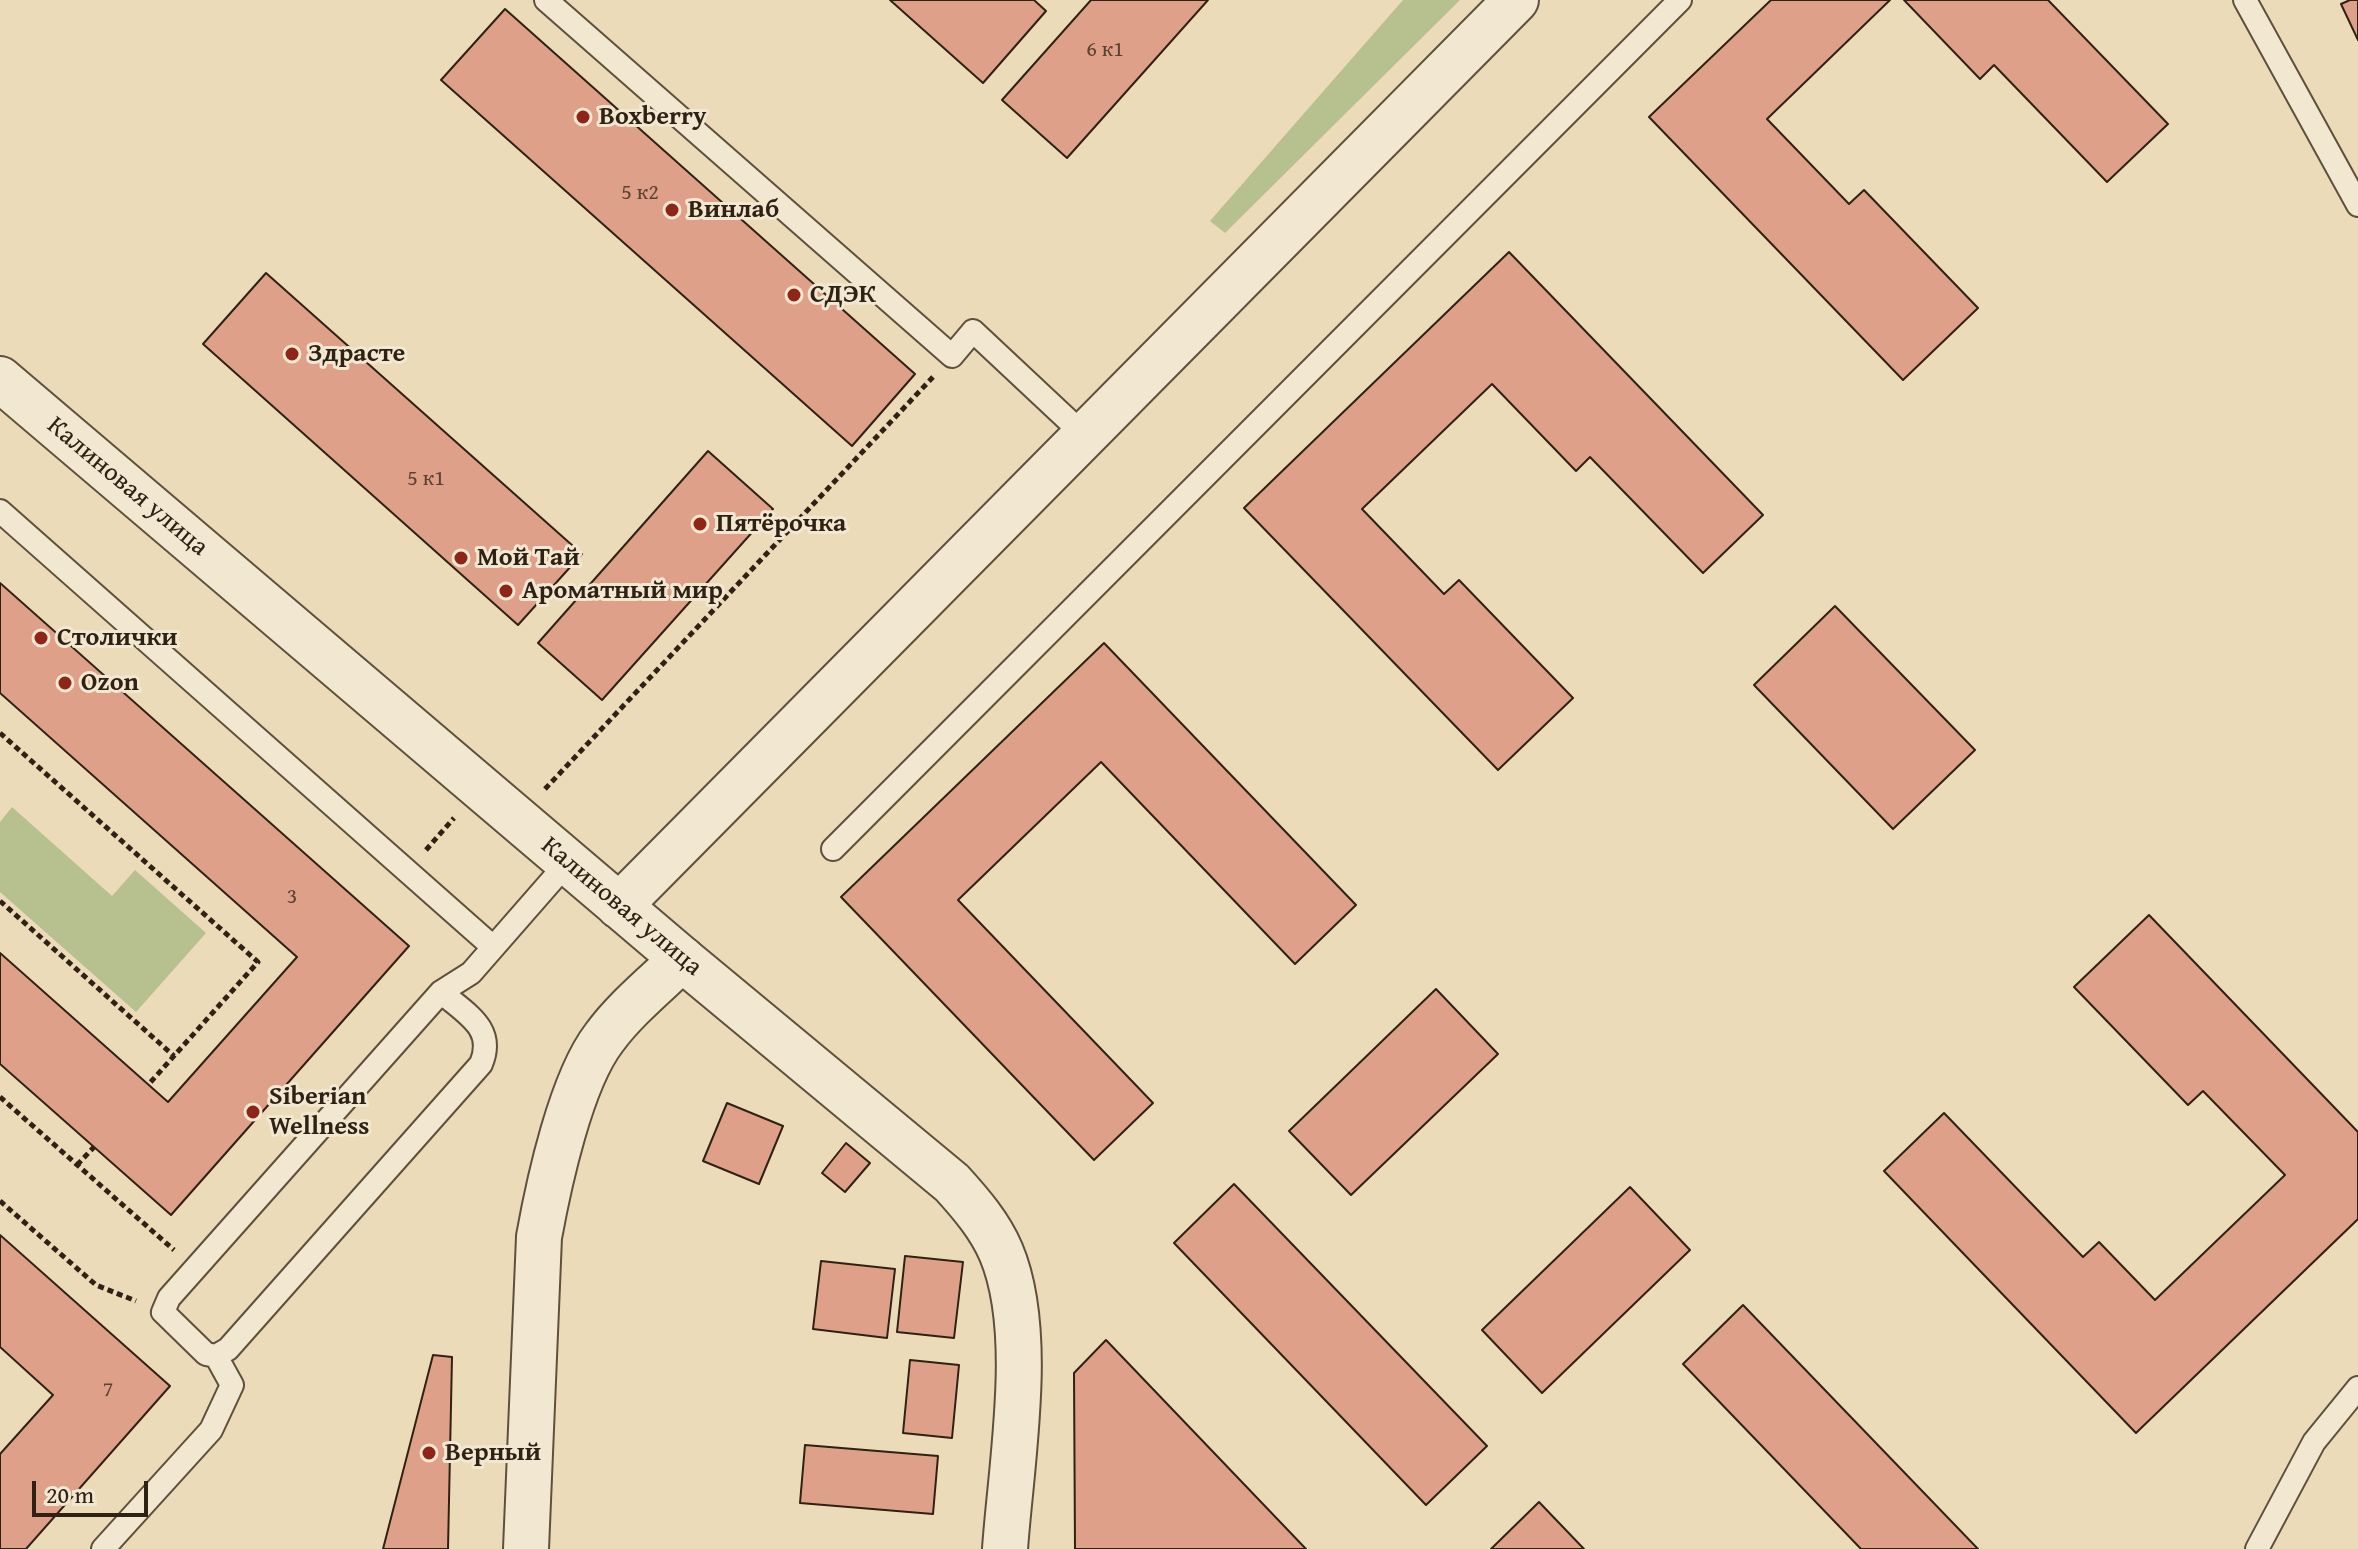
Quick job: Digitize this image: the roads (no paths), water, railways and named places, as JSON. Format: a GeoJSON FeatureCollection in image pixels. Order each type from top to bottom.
{"type":"FeatureCollection","features":[{"type":"Feature","properties":{"kind":"street"},"geometry":{"type":"LineString","coordinates":[[619,906],[1516,0]]}},
{"type":"Feature","properties":{"kind":"street","name":"Калиновая улица"},"geometry":{"type":"LineString","coordinates":[[0,379],[619,906],[952,1183],[978,1212],[1001,1252],[1014,1294],[1018,1371],[1005,1549]]}},
{"type":"Feature","properties":{"kind":"street"},"geometry":{"type":"LineString","coordinates":[[526,1549],[539,1237],[546,1199],[585,1068],[604,1037],[682,959]]}},
{"type":"Feature","properties":{"kind":"lane"},"geometry":{"type":"LineString","coordinates":[[546,0],[952,356],[973,331],[1084,435]]}},
{"type":"Feature","properties":{"kind":"lane"},"geometry":{"type":"LineString","coordinates":[[833,849],[1680,0]]}},
{"type":"Feature","properties":{"kind":"lane"},"geometry":{"type":"LineString","coordinates":[[2245,0],[2358,205]]}},
{"type":"Feature","properties":{"kind":"lane"},"geometry":{"type":"LineString","coordinates":[[0,511],[493,947]]}},
{"type":"Feature","properties":{"kind":"lane"},"geometry":{"type":"LineString","coordinates":[[441,992],[482,1029],[488,1048],[481,1064],[228,1349],[216,1356],[206,1354],[163,1312],[169,1298],[441,992],[471,973],[568,862]]}},
{"type":"Feature","properties":{"kind":"lane"},"geometry":{"type":"LineString","coordinates":[[103,1549],[211,1430],[232,1385],[216,1356]]}},
{"type":"Feature","properties":{"kind":"lane"},"geometry":{"type":"LineString","coordinates":[[2257,1549],[2314,1442],[2358,1388]]}},
{"type":"Feature","properties":{"kind":"place","name":"Boxberry"},"geometry":{"type":"Point","coordinates":[583,117]}},
{"type":"Feature","properties":{"kind":"place","name":"Винлаб"},"geometry":{"type":"Point","coordinates":[672,210]}},
{"type":"Feature","properties":{"kind":"place","name":"СДЭК"},"geometry":{"type":"Point","coordinates":[794,295]}},
{"type":"Feature","properties":{"kind":"place","name":"Здрасте"},"geometry":{"type":"Point","coordinates":[292,354]}},
{"type":"Feature","properties":{"kind":"place","name":"Пятёрочка"},"geometry":{"type":"Point","coordinates":[700,524]}},
{"type":"Feature","properties":{"kind":"place","name":"Мой Тай"},"geometry":{"type":"Point","coordinates":[461,558]}},
{"type":"Feature","properties":{"kind":"place","name":"Ароматный мир"},"geometry":{"type":"Point","coordinates":[506,591]}},
{"type":"Feature","properties":{"kind":"place","name":"Столички"},"geometry":{"type":"Point","coordinates":[41,638]}},
{"type":"Feature","properties":{"kind":"place","name":"Ozon"},"geometry":{"type":"Point","coordinates":[65,683]}},
{"type":"Feature","properties":{"kind":"place","name":"Siberian Wellness"},"geometry":{"type":"Point","coordinates":[253,1112]}},
{"type":"Feature","properties":{"kind":"place","name":"Верный"},"geometry":{"type":"Point","coordinates":[429,1453]}}]}
